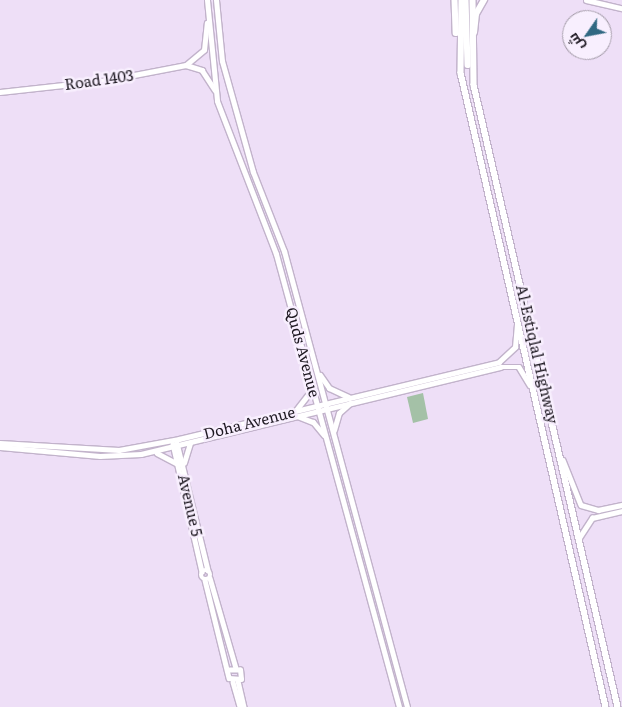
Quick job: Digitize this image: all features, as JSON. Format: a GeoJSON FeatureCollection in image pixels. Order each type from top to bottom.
{"type":"FeatureCollection","features":[{"type":"Feature","properties":{"kind":"main road","name":"Quds Avenue"},"geometry":{"type":"LineString","coordinates":[[207,0],[207,23],[216,91],[228,138],[276,254],[304,348],[399,707]]}},
{"type":"Feature","properties":{"kind":"main road"},"geometry":{"type":"LineString","coordinates":[[455,0],[458,51]]}},
{"type":"Feature","properties":{"kind":"main road","name":"Al-Estiqlal Highway"},"geometry":{"type":"LineString","coordinates":[[462,0],[458,51],[530,385],[606,707]]}},
{"type":"Feature","properties":{"kind":"main road"},"geometry":{"type":"LineString","coordinates":[[466,0],[466,44],[472,78]]}},
{"type":"Feature","properties":{"kind":"main road","name":"Al-Estiqlal Highway"},"geometry":{"type":"LineString","coordinates":[[473,0],[472,78],[618,707]]}},
{"type":"Feature","properties":{"kind":"main road"},"geometry":{"type":"LineString","coordinates":[[471,63],[475,19],[484,0]]}},
{"type":"Feature","properties":{"kind":"main road"},"geometry":{"type":"LineString","coordinates":[[586,0],[622,8]]}},
{"type":"Feature","properties":{"kind":"main road","name":"Quds Avenue"},"geometry":{"type":"LineString","coordinates":[[216,2],[222,60],[253,172],[284,251],[334,430],[407,707]]}},
{"type":"Feature","properties":{"kind":"main road"},"geometry":{"type":"LineString","coordinates":[[291,325],[297,325]]}},
{"type":"Feature","properties":{"kind":"main road"},"geometry":{"type":"LineString","coordinates":[[304,348],[310,392],[296,413],[316,425],[327,439]]}},
{"type":"Feature","properties":{"kind":"main road"},"geometry":{"type":"LineString","coordinates":[[311,352],[325,383],[349,400],[340,413],[334,430]]}},
{"type":"Feature","properties":{"kind":"street"},"geometry":{"type":"LineString","coordinates":[[186,65],[204,50],[207,23]]}},
{"type":"Feature","properties":{"kind":"street"},"geometry":{"type":"LineString","coordinates":[[186,65],[202,70],[216,91]]}},
{"type":"Feature","properties":{"kind":"street","name":"Road 1403"},"geometry":{"type":"LineString","coordinates":[[0,90],[108,80],[186,65]]}},
{"type":"Feature","properties":{"kind":"street","name":"Doha Avenue"},"geometry":{"type":"LineString","coordinates":[[375,394],[509,356],[517,338],[516,315]]}},
{"type":"Feature","properties":{"kind":"street","name":"Doha Avenue"},"geometry":{"type":"LineString","coordinates":[[0,447],[100,456],[151,452],[319,407],[511,365],[522,370],[530,385]]}},
{"type":"Feature","properties":{"kind":"street"},"geometry":{"type":"LineString","coordinates":[[448,379],[451,373]]}},
{"type":"Feature","properties":{"kind":"street","name":"Doha Avenue"},"geometry":{"type":"LineString","coordinates":[[0,443],[119,450],[175,440],[296,413]]}},
{"type":"Feature","properties":{"kind":"street","name":"Avenue 5"},"geometry":{"type":"LineString","coordinates":[[175,440],[177,463],[202,572],[208,579]]}},
{"type":"Feature","properties":{"kind":"street"},"geometry":{"type":"LineString","coordinates":[[184,472],[185,450],[191,442]]}},
{"type":"Feature","properties":{"kind":"street","name":"Avenue 5"},"geometry":{"type":"LineString","coordinates":[[176,446],[208,570],[208,579]]}},
{"type":"Feature","properties":{"kind":"street"},"geometry":{"type":"LineString","coordinates":[[151,452],[177,463]]}},
{"type":"Feature","properties":{"kind":"street"},"geometry":{"type":"LineString","coordinates":[[560,452],[581,505],[598,510],[622,505]]}},
{"type":"Feature","properties":{"kind":"street"},"geometry":{"type":"LineString","coordinates":[[579,538],[590,519],[621,512]]}},
{"type":"Feature","properties":{"kind":"street"},"geometry":{"type":"LineString","coordinates":[[202,572],[208,570]]}},
{"type":"Feature","properties":{"kind":"street"},"geometry":{"type":"LineString","coordinates":[[208,579],[236,668],[242,674],[236,682],[240,707]]}},
{"type":"Feature","properties":{"kind":"street"},"geometry":{"type":"LineString","coordinates":[[208,579],[230,670],[244,707]]}},
{"type":"Feature","properties":{"kind":"street"},"geometry":{"type":"LineString","coordinates":[[230,670],[236,668]]}},
{"type":"Feature","properties":{"kind":"green space"},"geometry":{"type":"Polygon","coordinates":[[[423,393],[428,419],[413,423],[407,397],[423,393]]]}}]}
